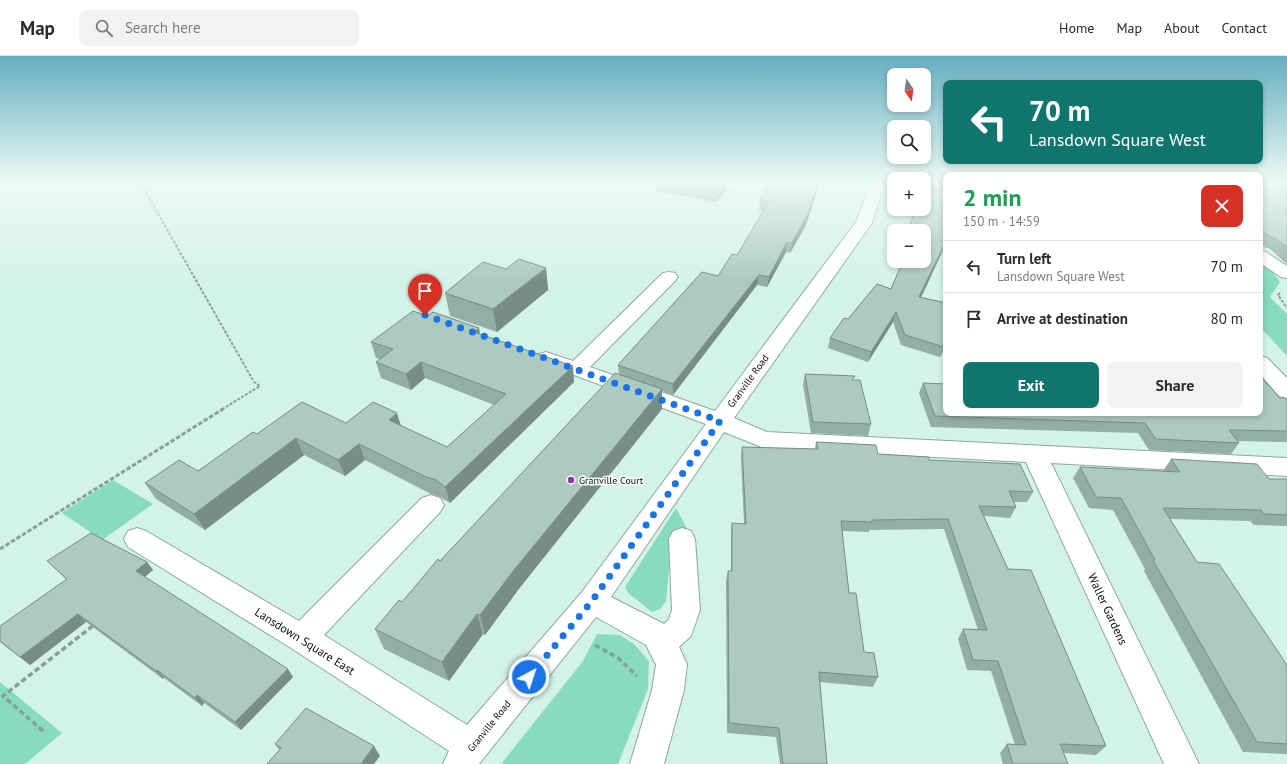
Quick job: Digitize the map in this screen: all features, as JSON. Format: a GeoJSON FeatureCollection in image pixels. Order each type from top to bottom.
{"type":"FeatureCollection","features":[{"type":"Feature","properties":{"kind":"street","name":"Granville Road"},"geometry":{"type":"LineString","coordinates":[[466,755],[592,601],[720,421],[856,234],[867,215]]}},
{"type":"Feature","properties":{"kind":"street"},"geometry":{"type":"LineString","coordinates":[[1263,259],[1285,281]]}},
{"type":"Feature","properties":{"kind":"street"},"geometry":{"type":"LineString","coordinates":[[576,369],[669,277]]}},
{"type":"Feature","properties":{"kind":"street"},"geometry":{"type":"LineString","coordinates":[[531,353],[720,421],[764,440],[1287,467]]}},
{"type":"Feature","properties":{"kind":"street"},"geometry":{"type":"LineString","coordinates":[[1263,365],[1287,391]]}},
{"type":"Feature","properties":{"kind":"street","name":"Waller Gardens"},"geometry":{"type":"LineString","coordinates":[[1034,453],[1182,764]]}},
{"type":"Feature","properties":{"kind":"street"},"geometry":{"type":"LineString","coordinates":[[302,638],[431,505]]}},
{"type":"Feature","properties":{"kind":"street","name":"Lansdown Square East"},"geometry":{"type":"LineString","coordinates":[[137,539],[302,638],[466,755]]}},
{"type":"Feature","properties":{"kind":"street"},"geometry":{"type":"LineString","coordinates":[[662,644],[681,627],[686,610],[682,539]]}},
{"type":"Feature","properties":{"kind":"street"},"geometry":{"type":"LineString","coordinates":[[592,601],[657,636],[672,664],[668,690],[647,764]]}},
{"type":"Feature","properties":{"kind":"path"},"geometry":{"type":"LineString","coordinates":[[0,548],[260,386],[254,382],[159,215]]}},
{"type":"Feature","properties":{"kind":"path"},"geometry":{"type":"LineString","coordinates":[[1285,281],[1278,295],[1287,308]]}},
{"type":"Feature","properties":{"kind":"path"},"geometry":{"type":"LineString","coordinates":[[44,731],[3,696],[95,624]]}},
{"type":"Feature","properties":{"kind":"path"},"geometry":{"type":"LineString","coordinates":[[568,631],[615,654],[630,667],[639,679],[668,690]]}},
{"type":"Feature","properties":{"kind":"green space"},"geometry":{"type":"Polygon","coordinates":[[[1263,266],[1273,272],[1280,282],[1270,297],[1287,314],[1287,356],[1263,330],[1263,266]]]}},
{"type":"Feature","properties":{"kind":"green space"},"geometry":{"type":"Polygon","coordinates":[[[113,480],[153,504],[102,540],[62,513],[113,480]]]}},
{"type":"Feature","properties":{"kind":"green space"},"geometry":{"type":"Polygon","coordinates":[[[676,508],[691,536],[672,536],[666,601],[660,609],[652,612],[628,593],[625,587],[676,508]]]}},
{"type":"Feature","properties":{"kind":"green space"},"geometry":{"type":"Polygon","coordinates":[[[597,634],[620,635],[634,644],[649,661],[648,689],[618,764],[501,764],[583,661],[597,634]]]}},
{"type":"Feature","properties":{"kind":"green space"},"geometry":{"type":"Polygon","coordinates":[[[0,682],[62,733],[25,764],[0,764],[0,682]]]}},
{"type":"Feature","properties":{"kind":"building"},"geometry":{"type":"Polygon","coordinates":[[[761,215],[807,215],[792,243],[787,242],[769,277],[759,275],[673,384],[618,365],[702,272],[718,276],[732,254],[737,255],[761,215]]]}},
{"type":"Feature","properties":{"kind":"building"},"geometry":{"type":"Polygon","coordinates":[[[943,215],[943,247],[919,297],[943,302],[943,347],[905,335],[896,312],[871,352],[830,338],[844,318],[848,319],[877,284],[891,289],[900,268],[931,268],[931,224],[910,224],[913,216],[943,215]]]}},
{"type":"Feature","properties":{"kind":"building"},"geometry":{"type":"Polygon","coordinates":[[[1263,215],[1287,215],[1287,248],[1275,238],[1272,238],[1263,231],[1263,215]]]}},
{"type":"Feature","properties":{"kind":"building"},"geometry":{"type":"Polygon","coordinates":[[[519,259],[546,268],[493,309],[445,293],[483,262],[506,269],[519,259]]]}},
{"type":"Feature","properties":{"kind":"building"},"geometry":{"type":"Polygon","coordinates":[[[413,311],[428,316],[433,312],[479,328],[474,332],[573,366],[445,487],[436,480],[426,477],[359,444],[338,460],[296,438],[194,514],[145,483],[179,460],[198,471],[253,432],[257,434],[302,402],[346,423],[373,402],[397,413],[389,420],[447,447],[506,394],[421,362],[406,374],[376,362],[393,349],[371,342],[413,311]]]}},
{"type":"Feature","properties":{"kind":"building"},"geometry":{"type":"Polygon","coordinates":[[[615,373],[662,389],[514,570],[480,615],[477,614],[442,662],[375,629],[399,600],[402,602],[438,559],[440,561],[615,373]]]}},
{"type":"Feature","properties":{"kind":"building"},"geometry":{"type":"Polygon","coordinates":[[[805,374],[855,376],[852,380],[860,380],[871,424],[813,422],[805,374]]]}},
{"type":"Feature","properties":{"kind":"building"},"geometry":{"type":"Polygon","coordinates":[[[1263,379],[1280,398],[1285,398],[1287,400],[1287,431],[1229,430],[1239,443],[1156,439],[1145,423],[935,416],[923,383],[943,384],[943,416],[1263,416],[1263,379]]]}},
{"type":"Feature","properties":{"kind":"building"},"geometry":{"type":"Polygon","coordinates":[[[816,442],[876,445],[878,454],[929,457],[929,460],[1020,464],[1033,492],[1009,491],[1016,507],[979,506],[1008,569],[1031,570],[1106,746],[1060,744],[1068,764],[1013,764],[1007,744],[1026,745],[998,661],[973,660],[963,629],[987,630],[948,519],[872,520],[872,522],[841,521],[849,593],[856,593],[864,652],[874,653],[878,677],[819,672],[827,764],[783,764],[779,728],[729,723],[728,571],[732,571],[732,523],[746,524],[742,447],[818,449],[816,442]]]}},
{"type":"Feature","properties":{"kind":"building"},"geometry":{"type":"Polygon","coordinates":[[[1171,459],[1257,464],[1269,479],[1287,479],[1287,515],[1264,514],[1261,510],[1163,508],[1197,562],[1219,564],[1287,665],[1287,744],[1257,742],[1153,560],[1155,560],[1121,498],[1096,497],[1080,467],[1180,472],[1171,459]]]}},
{"type":"Feature","properties":{"kind":"building"},"geometry":{"type":"Polygon","coordinates":[[[91,533],[147,562],[136,571],[288,669],[235,722],[197,695],[195,698],[78,614],[20,657],[0,641],[0,626],[67,579],[47,561],[91,533]]]}},
{"type":"Feature","properties":{"kind":"building"},"geometry":{"type":"Polygon","coordinates":[[[306,708],[374,746],[361,764],[267,764],[281,748],[275,744],[306,708]]]}},
{"type":"Feature","properties":{"kind":"place","name":"Granville Court"},"geometry":{"type":"Point","coordinates":[571,480]}},
{"type":"Feature","properties":{"kind":"route"},"geometry":{"type":"LineString","coordinates":[[425,315],[720,421],[592,601],[529,677]]}}]}
